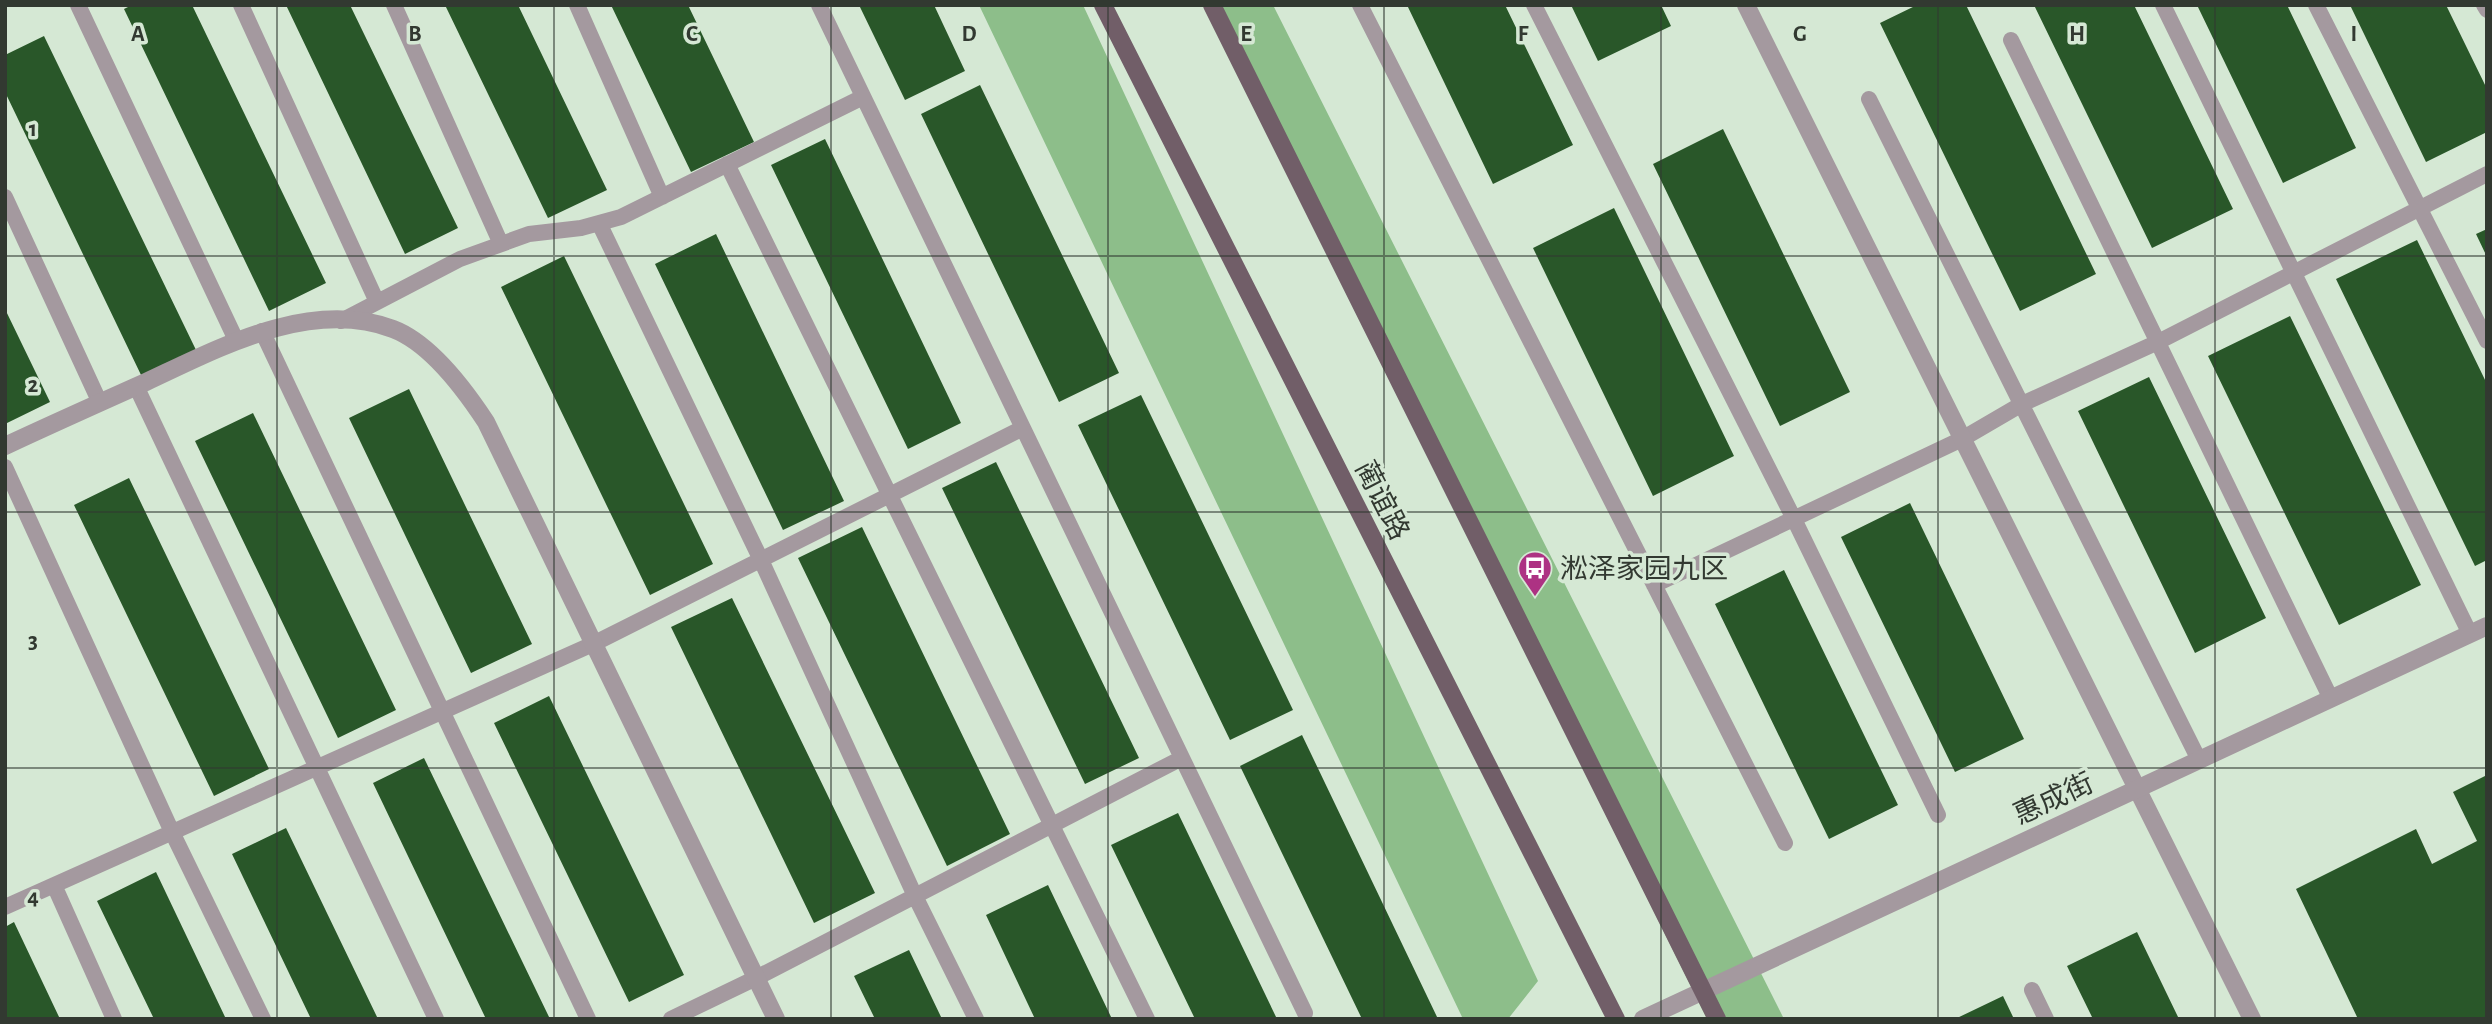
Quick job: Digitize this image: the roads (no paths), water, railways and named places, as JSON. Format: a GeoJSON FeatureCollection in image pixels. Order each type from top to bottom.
{"type":"FeatureCollection","features":[{"type":"Feature","properties":{"kind":"main road","name":"蔺谊路"},"geometry":{"type":"LineString","coordinates":[[1103,5],[1616,1019]]}},
{"type":"Feature","properties":{"kind":"main road"},"geometry":{"type":"LineString","coordinates":[[1212,5],[1717,1019]]}},
{"type":"Feature","properties":{"kind":"street"},"geometry":{"type":"LineString","coordinates":[[1746,5],[2252,1019]]}},
{"type":"Feature","properties":{"kind":"street"},"geometry":{"type":"LineString","coordinates":[[5,446],[236,340],[262,331],[315,320],[373,323],[396,330],[418,344],[445,368],[467,393],[486,422],[776,1019]]}},
{"type":"Feature","properties":{"kind":"street","name":"惠成街"},"geometry":{"type":"LineString","coordinates":[[1643,1019],[1702,989],[2479,630]]}},
{"type":"Feature","properties":{"kind":"lane"},"geometry":{"type":"LineString","coordinates":[[78,5],[236,340]]}},
{"type":"Feature","properties":{"kind":"lane"},"geometry":{"type":"LineString","coordinates":[[241,5],[377,302]]}},
{"type":"Feature","properties":{"kind":"lane"},"geometry":{"type":"LineString","coordinates":[[394,5],[501,244]]}},
{"type":"Feature","properties":{"kind":"lane"},"geometry":{"type":"LineString","coordinates":[[577,5],[662,197]]}},
{"type":"Feature","properties":{"kind":"lane"},"geometry":{"type":"LineString","coordinates":[[819,5],[1305,1013]]}},
{"type":"Feature","properties":{"kind":"lane"},"geometry":{"type":"LineString","coordinates":[[1360,5],[1785,843]]}},
{"type":"Feature","properties":{"kind":"lane"},"geometry":{"type":"LineString","coordinates":[[1534,5],[1793,517],[1938,815]]}},
{"type":"Feature","properties":{"kind":"lane"},"geometry":{"type":"LineString","coordinates":[[2163,5],[2293,273],[2479,630]]}},
{"type":"Feature","properties":{"kind":"lane"},"geometry":{"type":"LineString","coordinates":[[2316,5],[2487,341]]}},
{"type":"Feature","properties":{"kind":"lane"},"geometry":{"type":"LineString","coordinates":[[2484,5],[2487,10]]}},
{"type":"Feature","properties":{"kind":"lane"},"geometry":{"type":"LineString","coordinates":[[2011,40],[2331,699]]}},
{"type":"Feature","properties":{"kind":"lane"},"geometry":{"type":"LineString","coordinates":[[341,321],[460,259],[529,234],[581,228],[621,217],[863,97]]}},
{"type":"Feature","properties":{"kind":"lane"},"geometry":{"type":"LineString","coordinates":[[1869,99],[2199,760]]}},
{"type":"Feature","properties":{"kind":"lane"},"geometry":{"type":"LineString","coordinates":[[727,164],[1147,1019]]}},
{"type":"Feature","properties":{"kind":"lane"},"geometry":{"type":"LineString","coordinates":[[1654,585],[1962,439],[2022,404],[2158,342],[2487,174]]}},
{"type":"Feature","properties":{"kind":"lane"},"geometry":{"type":"LineString","coordinates":[[5,197],[100,402]]}},
{"type":"Feature","properties":{"kind":"lane"},"geometry":{"type":"LineString","coordinates":[[599,223],[761,560],[915,896],[976,1019]]}},
{"type":"Feature","properties":{"kind":"lane"},"geometry":{"type":"LineString","coordinates":[[262,331],[588,1019]]}},
{"type":"Feature","properties":{"kind":"lane"},"geometry":{"type":"LineString","coordinates":[[136,386],[436,1019]]}},
{"type":"Feature","properties":{"kind":"lane"},"geometry":{"type":"LineString","coordinates":[[5,906],[593,644],[1023,429]]}},
{"type":"Feature","properties":{"kind":"lane"},"geometry":{"type":"LineString","coordinates":[[5,467],[172,832],[263,1019]]}},
{"type":"Feature","properties":{"kind":"lane"},"geometry":{"type":"LineString","coordinates":[[671,1019],[756,978],[1182,758]]}},
{"type":"Feature","properties":{"kind":"lane"},"geometry":{"type":"LineString","coordinates":[[54,885],[114,1019]]}},
{"type":"Feature","properties":{"kind":"lane"},"geometry":{"type":"LineString","coordinates":[[2032,990],[2046,1019]]}},
{"type":"Feature","properties":{"kind":"place","name":"淞泽家园九区"},"geometry":{"type":"Point","coordinates":[1535,598]}}]}
